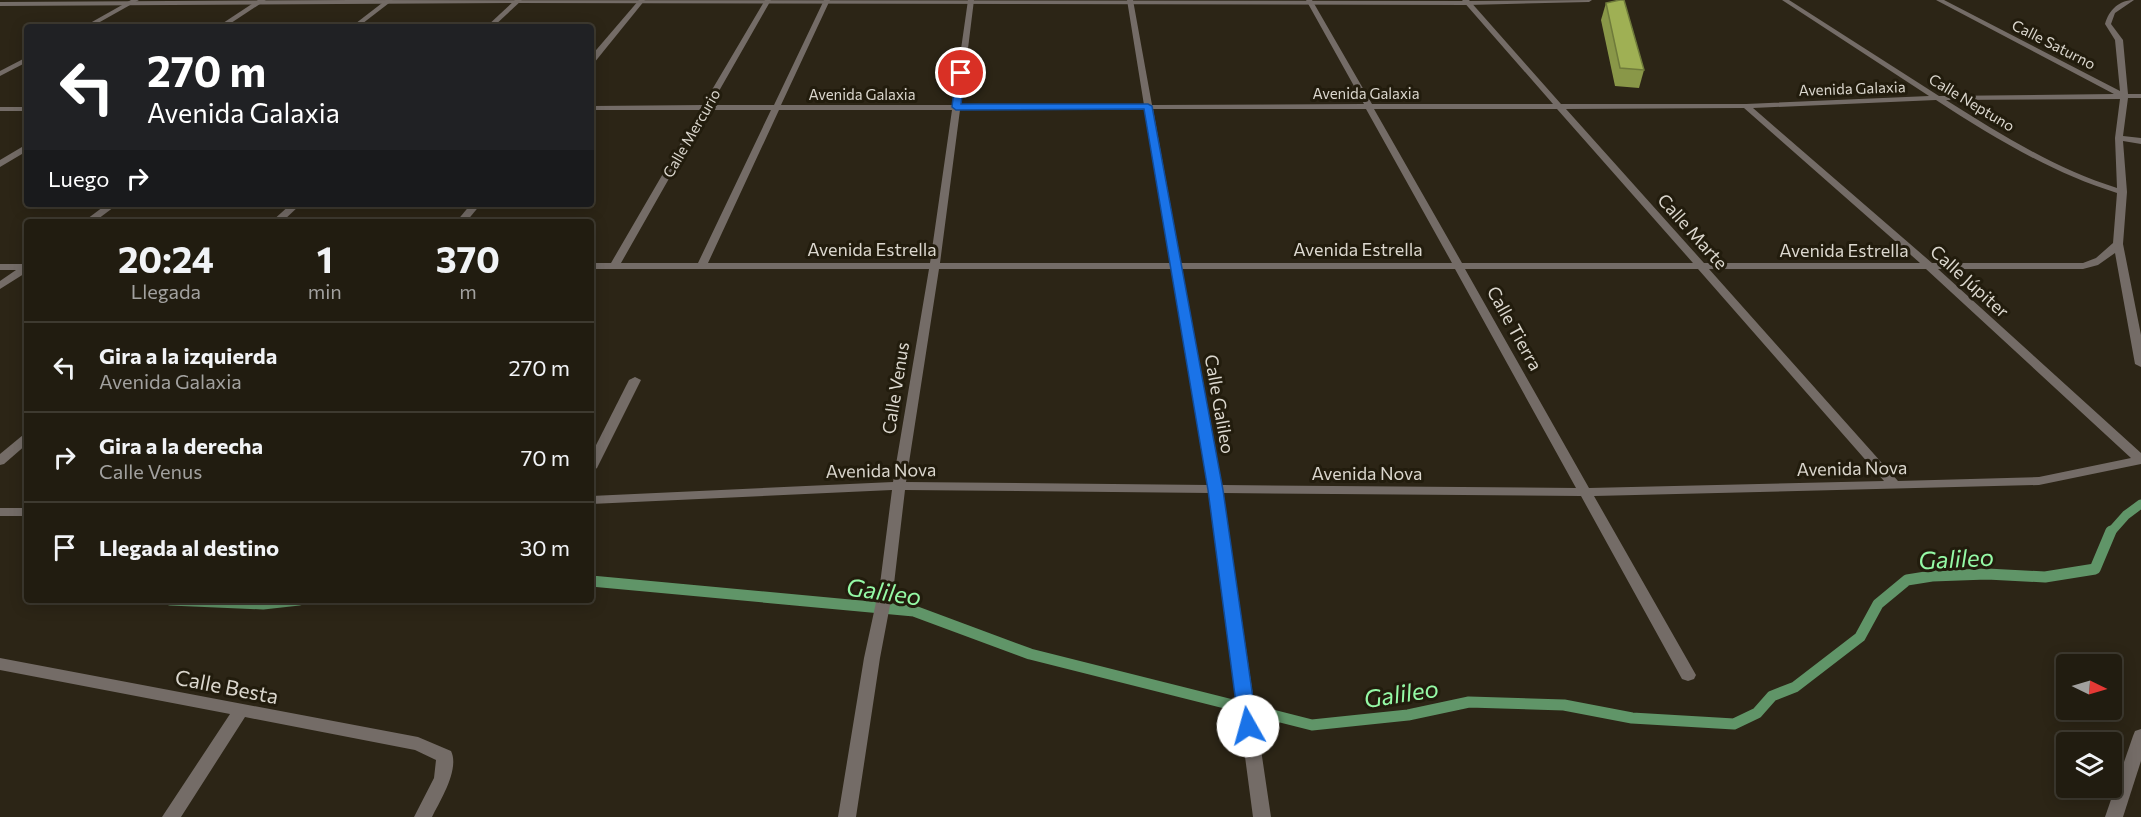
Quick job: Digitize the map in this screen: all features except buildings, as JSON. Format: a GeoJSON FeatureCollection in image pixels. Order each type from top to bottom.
{"type":"FeatureCollection","features":[{"type":"Feature","properties":{"kind":"street"},"geometry":{"type":"LineString","coordinates":[[0,5],[389,1],[1466,2],[1589,0]]}},
{"type":"Feature","properties":{"kind":"street","name":"Calle Neptuno"},"geometry":{"type":"LineString","coordinates":[[1785,0],[1938,99],[2059,170],[2092,184],[2122,192]]}},
{"type":"Feature","properties":{"kind":"street","name":"Calle Saturno"},"geometry":{"type":"LineString","coordinates":[[1939,0],[2124,95]]}},
{"type":"Feature","properties":{"kind":"street"},"geometry":{"type":"LineString","coordinates":[[2131,0],[2112,12],[2108,24],[2119,40],[2124,95],[2119,138],[2122,192],[2118,244],[2141,364]]}},
{"type":"Feature","properties":{"kind":"street"},"geometry":{"type":"LineString","coordinates":[[358,24],[389,1]]}},
{"type":"Feature","properties":{"kind":"street"},"geometry":{"type":"LineString","coordinates":[[492,24],[518,1]]}},
{"type":"Feature","properties":{"kind":"street"},"geometry":{"type":"LineString","coordinates":[[594,57],[641,1]]}},
{"type":"Feature","properties":{"kind":"street","name":"Calle Mercurio"},"geometry":{"type":"LineString","coordinates":[[614,266],[768,1]]}},
{"type":"Feature","properties":{"kind":"street"},"geometry":{"type":"LineString","coordinates":[[702,266],[826,1]]}},
{"type":"Feature","properties":{"kind":"street","name":"Calle Venus"},"geometry":{"type":"LineString","coordinates":[[847,817],[872,658],[887,584],[899,486],[934,265],[971,1]]}},
{"type":"Feature","properties":{"kind":"street","name":"Calle Galileo"},"geometry":{"type":"LineString","coordinates":[[1130,1],[1216,490],[1262,817]]}},
{"type":"Feature","properties":{"kind":"street","name":"Calle Tierra"},"geometry":{"type":"LineString","coordinates":[[1310,1],[1688,675]]}},
{"type":"Feature","properties":{"kind":"street"},"geometry":{"type":"LineString","coordinates":[[92,24],[133,2]]}},
{"type":"Feature","properties":{"kind":"street"},"geometry":{"type":"LineString","coordinates":[[225,24],[261,2]]}},
{"type":"Feature","properties":{"kind":"street","name":"Calle Marte"},"geometry":{"type":"LineString","coordinates":[[1466,2],[1703,266],[1895,485]]}},
{"type":"Feature","properties":{"kind":"street"},"geometry":{"type":"LineString","coordinates":[[0,74],[24,61]]}},
{"type":"Feature","properties":{"kind":"street","name":"Avenida Galaxia"},"geometry":{"type":"LineString","coordinates":[[594,108],[1746,106],[1938,99],[2141,96]]}},
{"type":"Feature","properties":{"kind":"street","name":"Calle Júpiter"},"geometry":{"type":"LineString","coordinates":[[1746,106],[1929,266],[2141,460]]}},
{"type":"Feature","properties":{"kind":"street"},"geometry":{"type":"LineString","coordinates":[[0,109],[24,109]]}},
{"type":"Feature","properties":{"kind":"street"},"geometry":{"type":"LineString","coordinates":[[2119,138],[2141,141]]}},
{"type":"Feature","properties":{"kind":"street"},"geometry":{"type":"LineString","coordinates":[[0,164],[24,149]]}},
{"type":"Feature","properties":{"kind":"street"},"geometry":{"type":"LineString","coordinates":[[92,219],[109,207]]}},
{"type":"Feature","properties":{"kind":"street"},"geometry":{"type":"LineString","coordinates":[[279,219],[293,207]]}},
{"type":"Feature","properties":{"kind":"street"},"geometry":{"type":"LineString","coordinates":[[464,219],[474,207]]}},
{"type":"Feature","properties":{"kind":"street","name":"Avenida Estrella"},"geometry":{"type":"LineString","coordinates":[[594,266],[2087,266],[2102,259],[2118,244]]}},
{"type":"Feature","properties":{"kind":"street"},"geometry":{"type":"LineString","coordinates":[[0,267],[24,267]]}},
{"type":"Feature","properties":{"kind":"street"},"geometry":{"type":"LineString","coordinates":[[0,286],[24,269]]}},
{"type":"Feature","properties":{"kind":"street"},"geometry":{"type":"LineString","coordinates":[[594,462],[635,380]]}},
{"type":"Feature","properties":{"kind":"street"},"geometry":{"type":"LineString","coordinates":[[0,461],[24,441]]}},
{"type":"Feature","properties":{"kind":"street","name":"Avenida Nova"},"geometry":{"type":"LineString","coordinates":[[594,500],[899,486],[1585,492],[1895,485],[2040,481],[2141,460]]}},
{"type":"Feature","properties":{"kind":"street"},"geometry":{"type":"LineString","coordinates":[[0,512],[24,512]]}},
{"type":"Feature","properties":{"kind":"street","name":"Calle Besta"},"geometry":{"type":"LineString","coordinates":[[0,664],[418,744],[445,756],[442,778],[423,817]]}},
{"type":"Feature","properties":{"kind":"street"},"geometry":{"type":"LineString","coordinates":[[171,817],[241,710]]}},
{"type":"Feature","properties":{"kind":"street"},"geometry":{"type":"LineString","coordinates":[[2114,817],[2141,736]]}},
{"type":"Feature","properties":{"kind":"waterway","name":"Galileo"},"geometry":{"type":"LineString","coordinates":[[2110,533],[2126,515],[2141,504]]}},
{"type":"Feature","properties":{"kind":"waterway","name":"Galileo"},"geometry":{"type":"LineString","coordinates":[[594,581],[914,611],[1030,654],[1312,725],[1408,715],[1469,702],[1564,705],[1632,718],[1734,724],[1757,713],[1772,696],[1795,687],[1860,637],[1878,604],[1907,580],[1932,576],[1987,574],[2045,577],[2095,569],[2110,533]]}},
{"type":"Feature","properties":{"kind":"waterway","name":"Galileo"},"geometry":{"type":"LineString","coordinates":[[240,603],[272,603]]}},
{"type":"Feature","properties":{"kind":"route"},"geometry":{"type":"LineString","coordinates":[[961,73],[956,107],[1148,106],[1216,490],[1248,726]]}}]}
